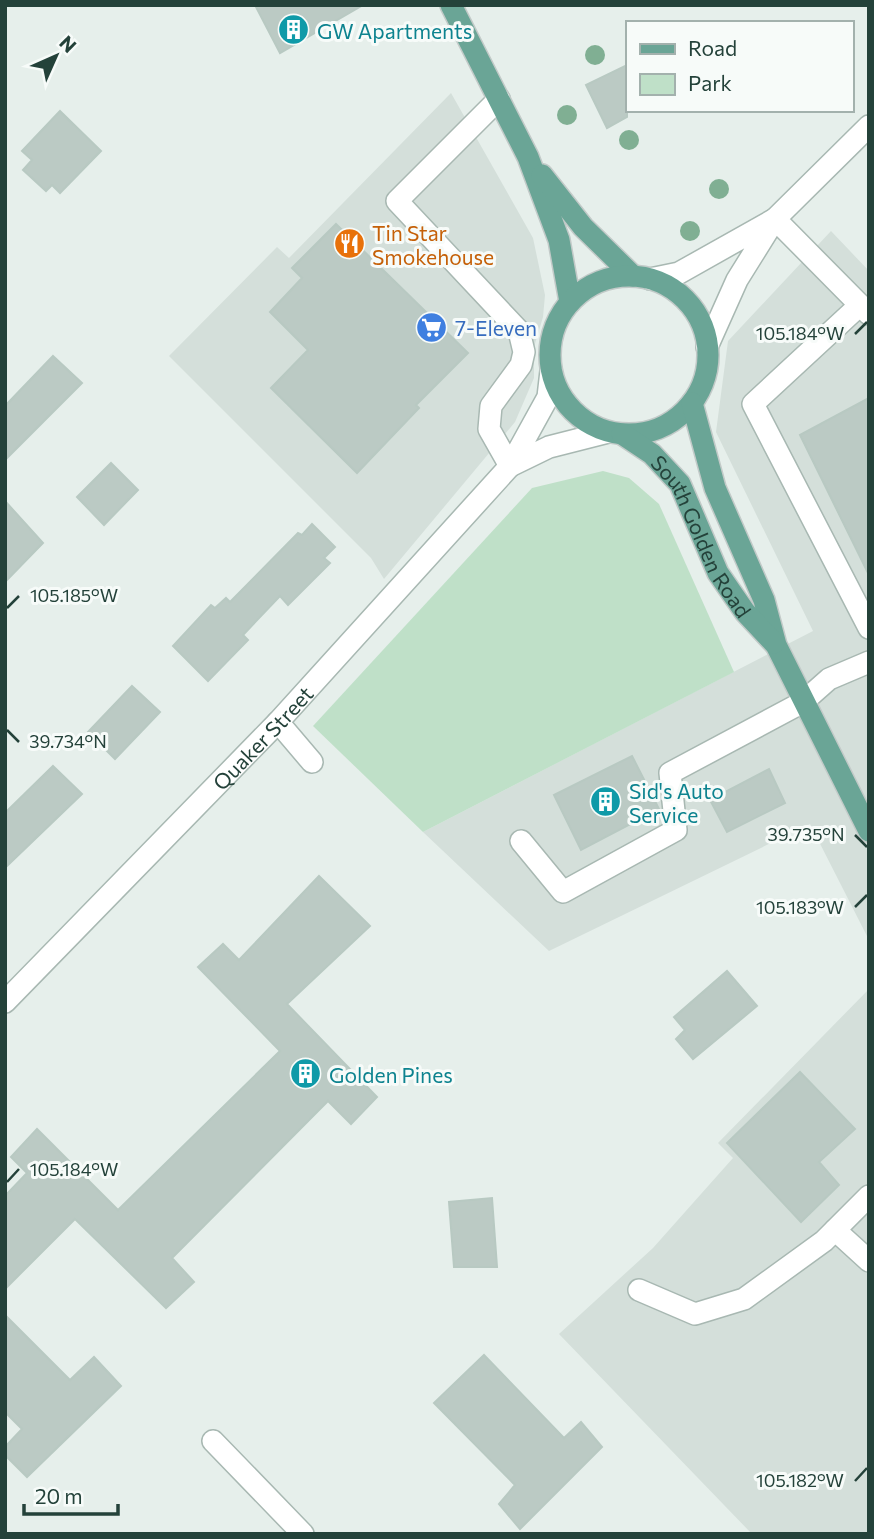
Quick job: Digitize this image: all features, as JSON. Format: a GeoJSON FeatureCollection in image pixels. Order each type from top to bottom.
{"type":"FeatureCollection","features":[{"type":"Feature","properties":{"kind":"main road"},"geometry":{"type":"LineString","coordinates":[[451,5],[528,157],[559,240],[570,302]]}},
{"type":"Feature","properties":{"kind":"main road"},"geometry":{"type":"LineString","coordinates":[[528,157],[583,227],[642,278],[683,298],[703,329],[707,347],[702,386],[692,403],[661,428],[615,433],[589,423],[571,410],[559,392],[551,371],[550,346],[557,322],[570,302],[599,282],[642,278]]}},
{"type":"Feature","properties":{"kind":"main road","name":"South Golden Road"},"geometry":{"type":"LineString","coordinates":[[692,403],[715,488],[764,600],[776,645],[869,831]]}},
{"type":"Feature","properties":{"kind":"main road","name":"South Golden Road"},"geometry":{"type":"LineString","coordinates":[[615,433],[652,454],[680,484],[718,573],[745,612],[776,645]]}},
{"type":"Feature","properties":{"kind":"street"},"geometry":{"type":"LineString","coordinates":[[499,99],[397,201],[519,331],[524,352],[521,365],[491,406],[489,429],[510,466]]}},
{"type":"Feature","properties":{"kind":"street"},"geometry":{"type":"LineString","coordinates":[[707,347],[737,280],[775,219],[869,126]]}},
{"type":"Feature","properties":{"kind":"street"},"geometry":{"type":"LineString","coordinates":[[642,278],[679,273],[775,219]]}},
{"type":"Feature","properties":{"kind":"street"},"geometry":{"type":"LineString","coordinates":[[775,219],[864,310],[753,404],[869,628]]}},
{"type":"Feature","properties":{"kind":"street","name":"Quaker Street"},"geometry":{"type":"LineString","coordinates":[[5,1002],[278,723],[510,466],[548,397],[551,371]]}},
{"type":"Feature","properties":{"kind":"street","name":"Quaker Street"},"geometry":{"type":"LineString","coordinates":[[510,466],[549,447],[615,433]]}},
{"type":"Feature","properties":{"kind":"street"},"geometry":{"type":"LineString","coordinates":[[521,841],[563,892],[676,830],[670,773],[803,702],[829,679],[869,662]]}},
{"type":"Feature","properties":{"kind":"street"},"geometry":{"type":"LineString","coordinates":[[278,723],[312,762]]}},
{"type":"Feature","properties":{"kind":"street"},"geometry":{"type":"LineString","coordinates":[[639,1290],[695,1314],[744,1299],[835,1230],[869,1196]]}},
{"type":"Feature","properties":{"kind":"street"},"geometry":{"type":"LineString","coordinates":[[835,1230],[869,1261]]}},
{"type":"Feature","properties":{"kind":"street"},"geometry":{"type":"LineString","coordinates":[[213,1441],[303,1534]]}},
{"type":"Feature","properties":{"kind":"shaded area"},"geometry":{"type":"Polygon","coordinates":[[[451,93],[533,238],[545,295],[543,317],[534,347],[534,378],[515,422],[384,579],[371,558],[169,356],[277,247],[289,258],[451,93]]]}},
{"type":"Feature","properties":{"kind":"shaded area"},"geometry":{"type":"Polygon","coordinates":[[[831,231],[869,271],[869,940],[810,824],[549,951],[423,832],[813,631],[716,432],[728,341],[831,231]]]}},
{"type":"Feature","properties":{"kind":"shaded area"},"geometry":{"type":"Polygon","coordinates":[[[869,989],[869,1534],[752,1534],[559,1334],[653,1248],[733,1158],[718,1143],[869,989]]]}},
{"type":"Feature","properties":{"kind":"green space"},"geometry":{"type":"Polygon","coordinates":[[[603,471],[629,478],[659,504],[734,672],[423,832],[313,726],[532,488],[603,471]]]}},
{"type":"Feature","properties":{"kind":"building","name":"GW Apartments"},"geometry":{"type":"Polygon","coordinates":[[[255,5],[363,5],[280,53],[255,5]]]}},
{"type":"Feature","properties":{"kind":"building"},"geometry":{"type":"Polygon","coordinates":[[[626,65],[627,117],[607,128],[586,85],[626,65]]]}},
{"type":"Feature","properties":{"kind":"building"},"geometry":{"type":"Polygon","coordinates":[[[60,111],[101,151],[60,193],[52,185],[46,191],[23,170],[32,160],[22,151],[60,111]]]}},
{"type":"Feature","properties":{"kind":"building"},"geometry":{"type":"Polygon","coordinates":[[[336,224],[468,353],[416,405],[419,408],[357,473],[271,388],[308,350],[270,312],[302,278],[292,268],[336,224]]]}},
{"type":"Feature","properties":{"kind":"building"},"geometry":{"type":"Polygon","coordinates":[[[53,356],[82,383],[5,460],[5,406],[53,356]]]}},
{"type":"Feature","properties":{"kind":"building"},"geometry":{"type":"Polygon","coordinates":[[[869,398],[869,575],[800,435],[869,398]]]}},
{"type":"Feature","properties":{"kind":"building"},"geometry":{"type":"Polygon","coordinates":[[[111,463],[138,490],[104,525],[77,497],[111,463]]]}},
{"type":"Feature","properties":{"kind":"building"},"geometry":{"type":"Polygon","coordinates":[[[5,501],[43,543],[5,582],[5,501]]]}},
{"type":"Feature","properties":{"kind":"building"},"geometry":{"type":"Polygon","coordinates":[[[312,524],[335,547],[324,558],[330,563],[288,605],[280,596],[243,635],[248,640],[208,681],[173,646],[211,605],[215,608],[226,598],[230,602],[298,533],[302,535],[312,524]]]}},
{"type":"Feature","properties":{"kind":"building"},"geometry":{"type":"Polygon","coordinates":[[[132,686],[160,712],[115,759],[88,732],[132,686]]]}},
{"type":"Feature","properties":{"kind":"building","name":"Sid's Auto Service"},"geometry":{"type":"Polygon","coordinates":[[[632,756],[659,809],[581,850],[554,795],[632,756]]]}},
{"type":"Feature","properties":{"kind":"building"},"geometry":{"type":"Polygon","coordinates":[[[53,766],[82,794],[5,868],[5,813],[53,766]]]}},
{"type":"Feature","properties":{"kind":"building"},"geometry":{"type":"Polygon","coordinates":[[[769,769],[785,803],[727,832],[710,800],[769,769]]]}},
{"type":"Feature","properties":{"kind":"building","name":"Golden Pines"},"geometry":{"type":"Polygon","coordinates":[[[319,876],[370,926],[287,1004],[377,1097],[351,1124],[328,1101],[172,1258],[194,1282],[166,1308],[75,1219],[5,1289],[5,1196],[27,1173],[11,1157],[37,1129],[118,1210],[280,1051],[198,967],[223,944],[239,960],[319,876]]]}},
{"type":"Feature","properties":{"kind":"building"},"geometry":{"type":"Polygon","coordinates":[[[727,971],[757,1006],[693,1059],[676,1039],[685,1030],[674,1017],[727,971]]]}},
{"type":"Feature","properties":{"kind":"building"},"geometry":{"type":"Polygon","coordinates":[[[800,1072],[855,1129],[819,1162],[839,1185],[801,1222],[727,1143],[800,1072]]]}},
{"type":"Feature","properties":{"kind":"building"},"geometry":{"type":"Polygon","coordinates":[[[492,1198],[497,1267],[454,1267],[449,1202],[492,1198]]]}},
{"type":"Feature","properties":{"kind":"building"},"geometry":{"type":"Polygon","coordinates":[[[5,1315],[70,1380],[94,1357],[121,1386],[27,1477],[5,1455],[5,1447],[22,1429],[5,1412],[5,1315]]]}},
{"type":"Feature","properties":{"kind":"building"},"geometry":{"type":"Polygon","coordinates":[[[484,1355],[564,1438],[581,1422],[602,1447],[520,1529],[499,1504],[515,1485],[434,1403],[484,1355]]]}},
{"type":"Feature","properties":{"kind":"place","name":"GW Apartments"},"geometry":{"type":"Point","coordinates":[294,30]}},
{"type":"Feature","properties":{"kind":"place","name":"Tin Star Smokehouse"},"geometry":{"type":"Point","coordinates":[349,244]}},
{"type":"Feature","properties":{"kind":"place","name":"7-Eleven"},"geometry":{"type":"Point","coordinates":[432,327]}},
{"type":"Feature","properties":{"kind":"place","name":"Sid's Auto Service"},"geometry":{"type":"Point","coordinates":[606,802]}},
{"type":"Feature","properties":{"kind":"place","name":"Golden Pines"},"geometry":{"type":"Point","coordinates":[306,1074]}}]}
